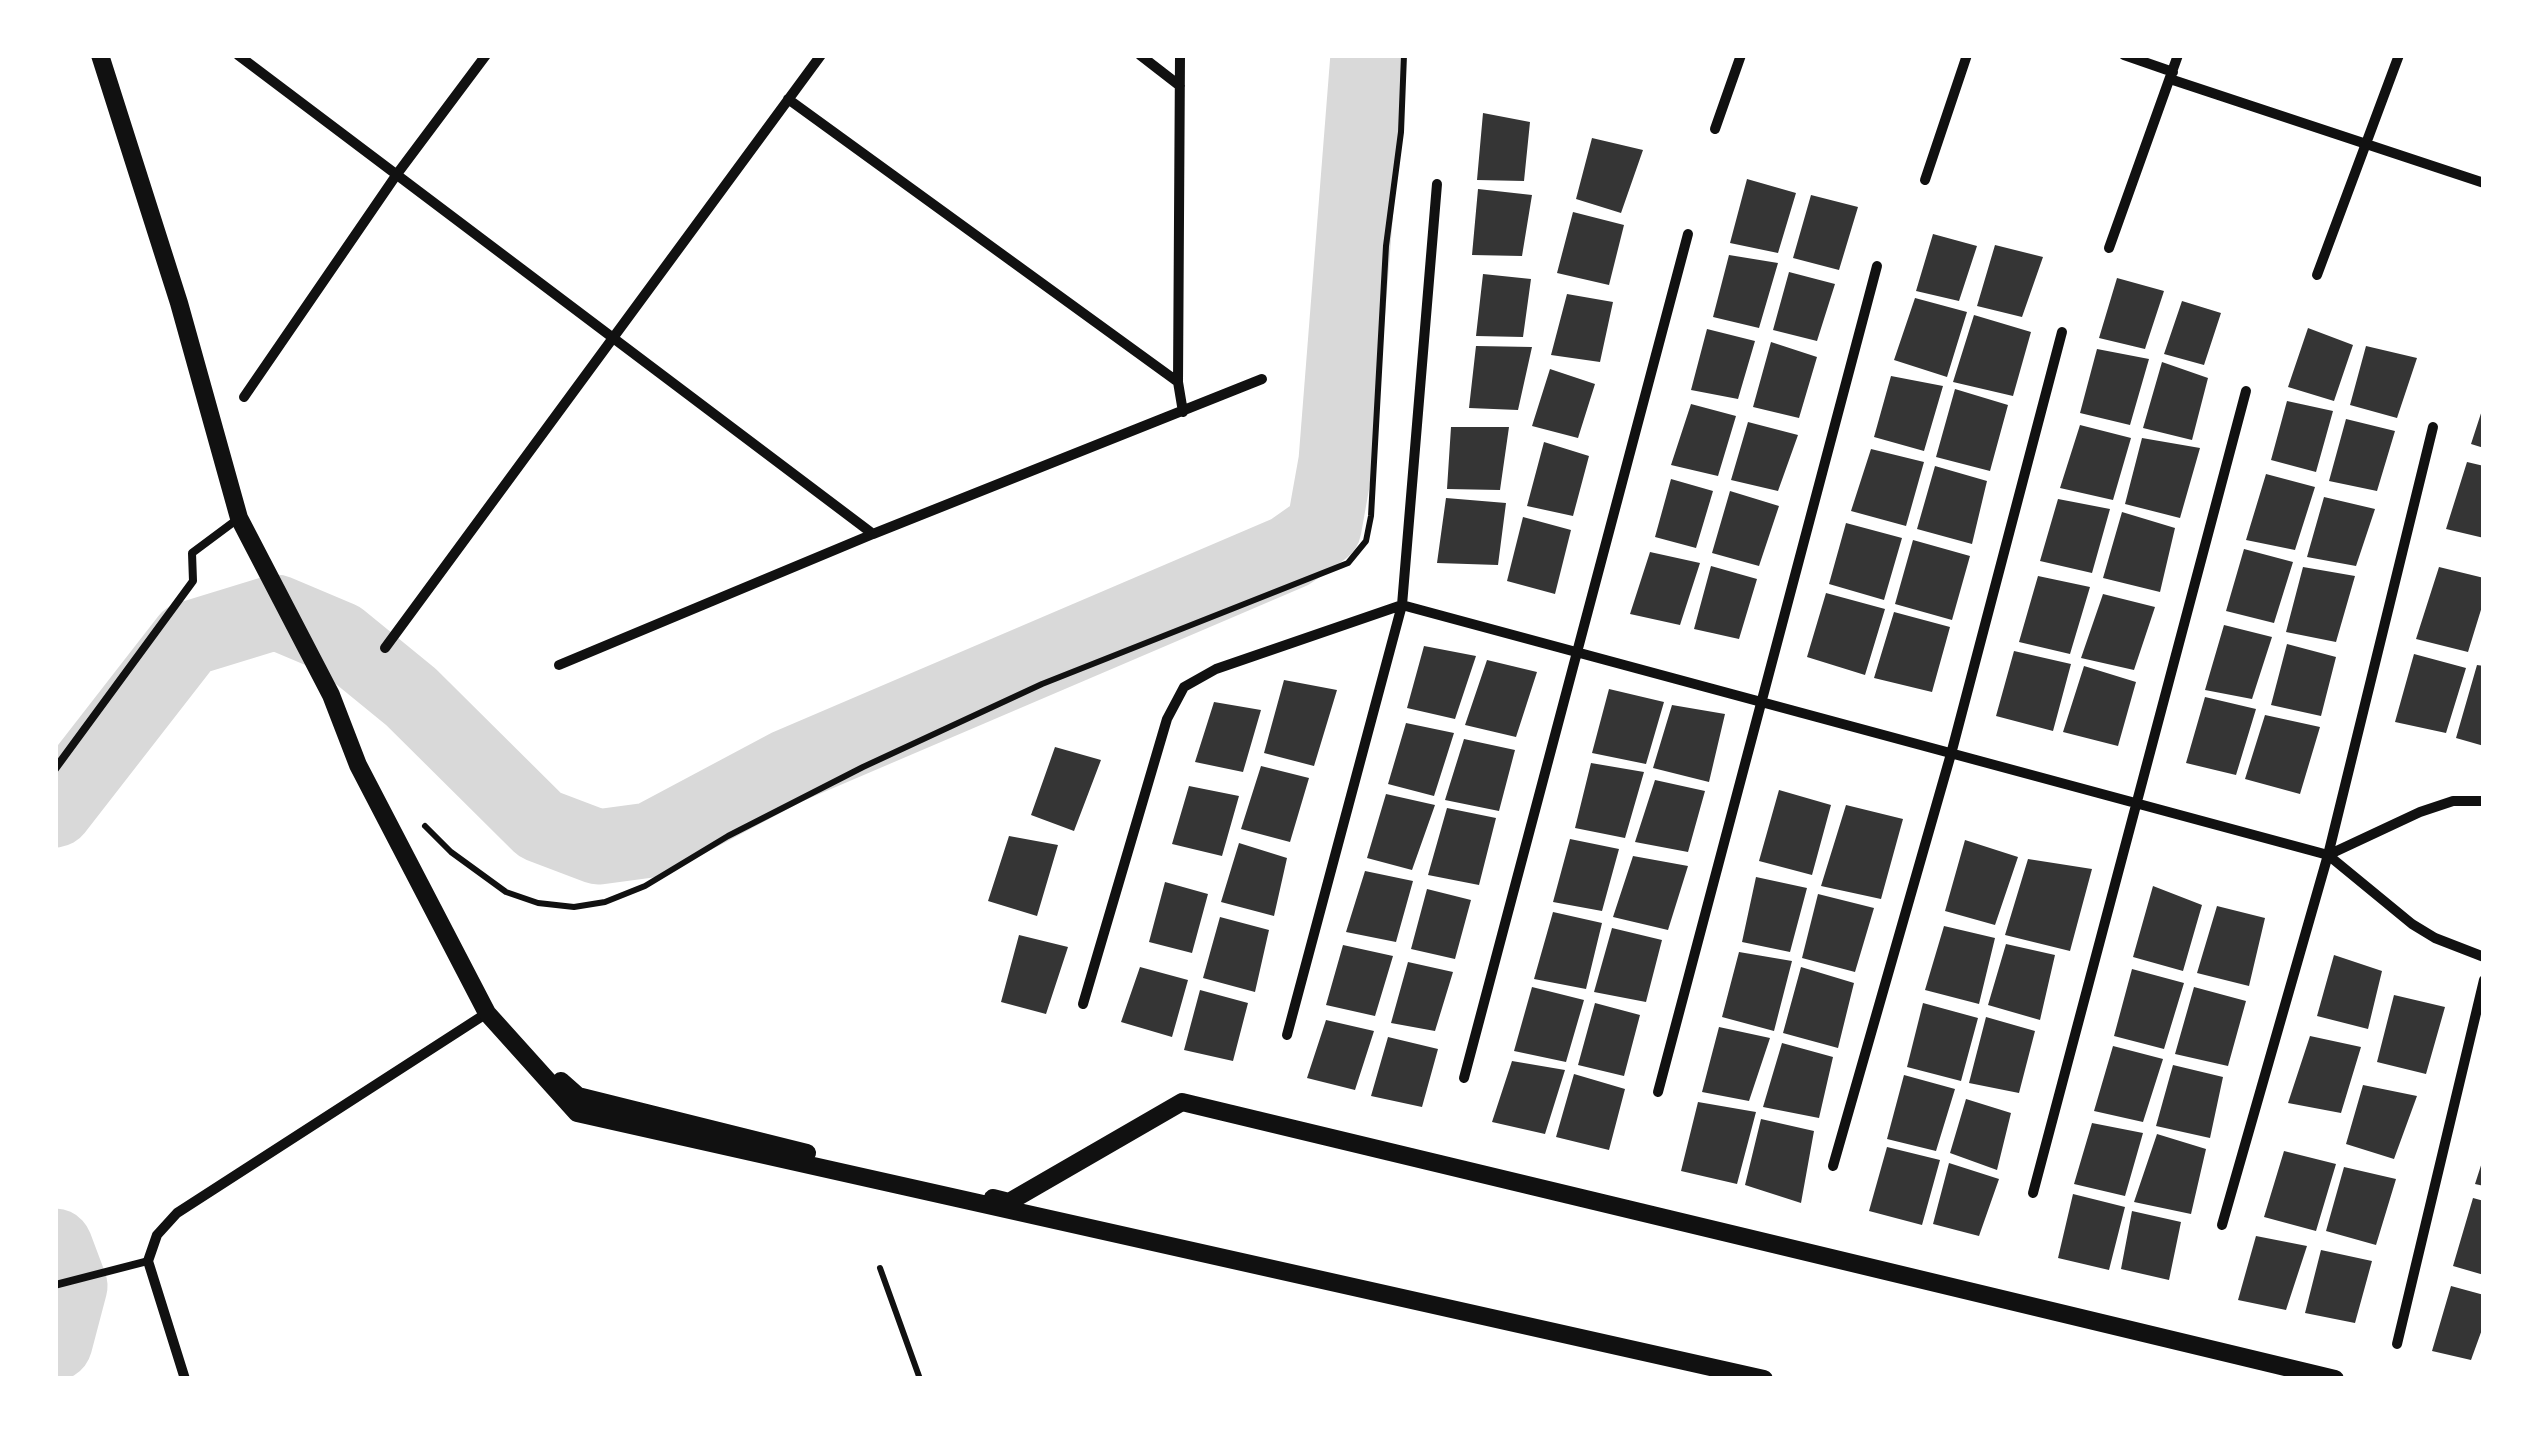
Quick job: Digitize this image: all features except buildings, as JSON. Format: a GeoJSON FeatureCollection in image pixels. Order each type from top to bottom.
{"type":"FeatureCollection","features":[{"type":"Feature","properties":{"kind":"street"},"geometry":{"type":"LineString","coordinates":[[100,55],[179,303],[239,518],[330,695],[358,765],[487,1013],[577,1113],[1764,1379]]}},
{"type":"Feature","properties":{"kind":"street"},"geometry":{"type":"LineString","coordinates":[[238,55],[873,534]]}},
{"type":"Feature","properties":{"kind":"street"},"geometry":{"type":"LineString","coordinates":[[244,398],[397,174],[486,55]]}},
{"type":"Feature","properties":{"kind":"street"},"geometry":{"type":"LineString","coordinates":[[385,648],[821,55]]}},
{"type":"Feature","properties":{"kind":"street"},"geometry":{"type":"LineString","coordinates":[[1140,55],[1180,86]]}},
{"type":"Feature","properties":{"kind":"street"},"geometry":{"type":"LineString","coordinates":[[1180,55],[1178,382],[1183,412]]}},
{"type":"Feature","properties":{"kind":"street"},"geometry":{"type":"LineString","coordinates":[[1715,129],[1741,55]]}},
{"type":"Feature","properties":{"kind":"street"},"geometry":{"type":"LineString","coordinates":[[1924,180],[1968,55]]}},
{"type":"Feature","properties":{"kind":"street"},"geometry":{"type":"LineString","coordinates":[[2124,55],[2171,75],[2484,182]]}},
{"type":"Feature","properties":{"kind":"street"},"geometry":{"type":"LineString","coordinates":[[2110,248],[2178,55]]}},
{"type":"Feature","properties":{"kind":"street"},"geometry":{"type":"LineString","coordinates":[[2317,275],[2399,55]]}},
{"type":"Feature","properties":{"kind":"street"},"geometry":{"type":"LineString","coordinates":[[788,99],[1178,382]]}},
{"type":"Feature","properties":{"kind":"street"},"geometry":{"type":"LineString","coordinates":[[1287,1035],[1402,605],[1437,184]]}},
{"type":"Feature","properties":{"kind":"street"},"geometry":{"type":"LineString","coordinates":[[1464,1078],[1688,234]]}},
{"type":"Feature","properties":{"kind":"street"},"geometry":{"type":"LineString","coordinates":[[1658,1092],[1877,266]]}},
{"type":"Feature","properties":{"kind":"street"},"geometry":{"type":"LineString","coordinates":[[1833,1166],[1951,754],[2062,332]]}},
{"type":"Feature","properties":{"kind":"street"},"geometry":{"type":"LineString","coordinates":[[560,665],[873,534],[1262,379]]}},
{"type":"Feature","properties":{"kind":"street"},"geometry":{"type":"LineString","coordinates":[[2033,1194],[2246,391]]}},
{"type":"Feature","properties":{"kind":"street"},"geometry":{"type":"LineString","coordinates":[[2222,1225],[2328,855],[2432,427]]}},
{"type":"Feature","properties":{"kind":"street"},"geometry":{"type":"LineString","coordinates":[[1082,1004],[1166,719],[1184,688],[1216,669],[1402,605],[2328,855],[2412,924],[2434,938],[2484,956]]}},
{"type":"Feature","properties":{"kind":"street"},"geometry":{"type":"LineString","coordinates":[[2328,855],[2454,800],[2484,802]]}},
{"type":"Feature","properties":{"kind":"street"},"geometry":{"type":"LineString","coordinates":[[2397,1344],[2484,980]]}},
{"type":"Feature","properties":{"kind":"street"},"geometry":{"type":"LineString","coordinates":[[185,1379],[148,1261],[157,1234],[177,1213],[487,1013]]}},
{"type":"Feature","properties":{"kind":"street"},"geometry":{"type":"LineString","coordinates":[[487,1013],[578,1096],[1009,1202],[1182,1102],[2336,1379]]}},
{"type":"Feature","properties":{"kind":"lane"},"geometry":{"type":"LineString","coordinates":[[55,769],[193,581],[192,553],[239,518]]}},
{"type":"Feature","properties":{"kind":"lane"},"geometry":{"type":"LineString","coordinates":[[55,1285],[148,1261]]}},
{"type":"Feature","properties":{"kind":"path"},"geometry":{"type":"LineString","coordinates":[[424,825],[451,852],[506,892],[556,905],[605,902],[645,886],[728,836],[862,767],[1042,684],[1338,567],[1359,554],[1370,516],[1386,246],[1401,132],[1404,55]]}},
{"type":"Feature","properties":{"kind":"path"},"geometry":{"type":"LineString","coordinates":[[880,1268],[920,1379]]}},
{"type":"Feature","properties":{"kind":"waterway"},"geometry":{"type":"LineString","coordinates":[[55,810],[188,639],[276,612],[340,639],[411,697],[540,825],[598,847],[650,840],[787,767],[1290,552],[1324,528],[1336,461],[1368,55]]}},
{"type":"Feature","properties":{"kind":"waterway"},"geometry":{"type":"LineString","coordinates":[[55,1246],[70,1286],[55,1343]]}}]}
